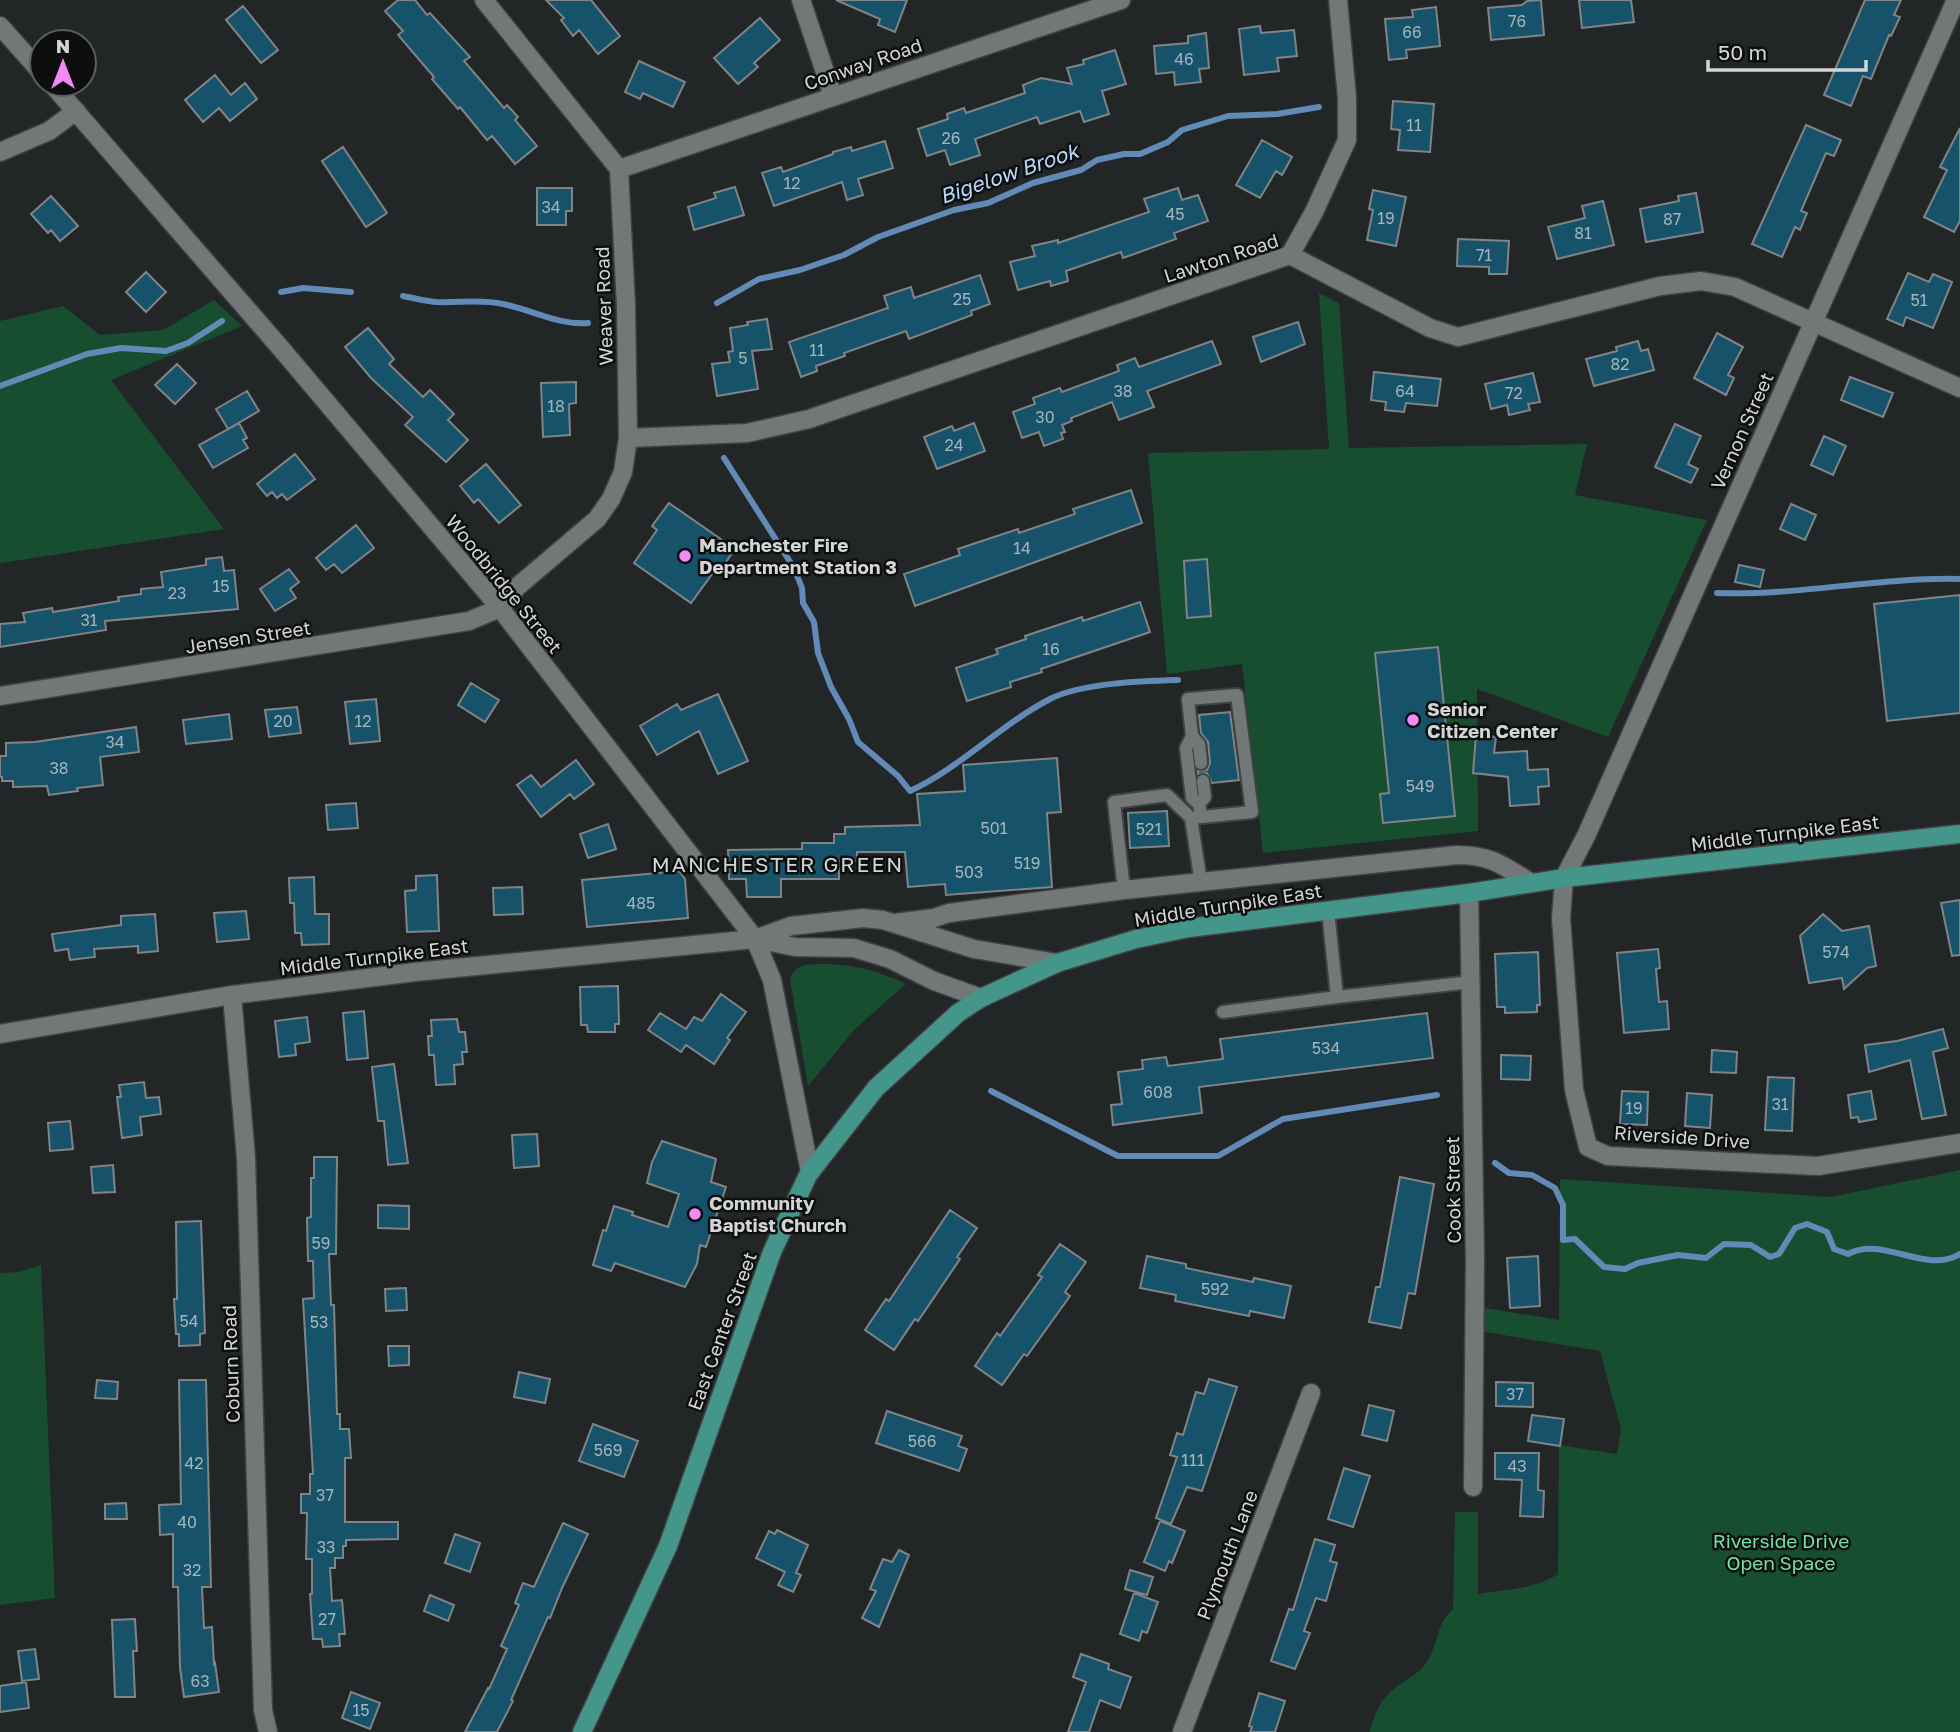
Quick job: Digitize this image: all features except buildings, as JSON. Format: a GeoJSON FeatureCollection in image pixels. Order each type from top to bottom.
{"type":"FeatureCollection","features":[{"type":"Feature","properties":{"kind":"main road","name":"Middle Turnpike East"},"geometry":{"type":"LineString","coordinates":[[1057,963],[1136,939],[1189,928],[1469,893],[1564,878],[1960,834]]}},
{"type":"Feature","properties":{"kind":"main road","name":"East Center Street"},"geometry":{"type":"LineString","coordinates":[[582,1732],[668,1546],[772,1252],[810,1172],[876,1088],[958,1013],[981,998],[1057,963]]}},
{"type":"Feature","properties":{"kind":"street"},"geometry":{"type":"LineString","coordinates":[[484,0],[619,169]]}},
{"type":"Feature","properties":{"kind":"street"},"geometry":{"type":"LineString","coordinates":[[801,0],[833,96]]}},
{"type":"Feature","properties":{"kind":"street","name":"Conway Road"},"geometry":{"type":"LineString","coordinates":[[619,169],[1122,0]]}},
{"type":"Feature","properties":{"kind":"street"},"geometry":{"type":"LineString","coordinates":[[1290,256],[1314,212],[1347,140],[1347,98],[1338,0]]}},
{"type":"Feature","properties":{"kind":"street","name":"Vernon Street"},"geometry":{"type":"LineString","coordinates":[[1564,878],[1586,836],[1956,0]]}},
{"type":"Feature","properties":{"kind":"street"},"geometry":{"type":"LineString","coordinates":[[0,26],[28,57]]}},
{"type":"Feature","properties":{"kind":"street","name":"Woodbridge Street"},"geometry":{"type":"LineString","coordinates":[[64,98],[500,608],[755,939],[772,980],[810,1172]]}},
{"type":"Feature","properties":{"kind":"street"},"geometry":{"type":"LineString","coordinates":[[0,152],[49,131],[76,111]]}},
{"type":"Feature","properties":{"kind":"street","name":"Weaver Road"},"geometry":{"type":"LineString","coordinates":[[500,608],[517,587],[597,519],[611,499],[623,472],[628,438],[626,306],[619,169]]}},
{"type":"Feature","properties":{"kind":"street","name":"Lawton Road"},"geometry":{"type":"LineString","coordinates":[[628,438],[747,433],[809,419],[1290,256],[1430,328],[1458,337],[1660,286],[1701,281],[1735,287],[1960,388]]}},
{"type":"Feature","properties":{"kind":"street","name":"Jensen Street"},"geometry":{"type":"LineString","coordinates":[[0,696],[469,621],[500,608]]}},
{"type":"Feature","properties":{"kind":"street","name":"Middle Turnpike East"},"geometry":{"type":"LineString","coordinates":[[895,923],[934,918],[949,913],[1124,890],[1457,855],[1481,856],[1531,883]]}},
{"type":"Feature","properties":{"kind":"street","name":"Riverside Drive"},"geometry":{"type":"LineString","coordinates":[[1564,878],[1561,918],[1574,1090],[1588,1147],[1608,1156],[1818,1166],[1960,1143]]}},
{"type":"Feature","properties":{"kind":"street","name":"Cook Street"},"geometry":{"type":"LineString","coordinates":[[1469,893],[1475,1258],[1473,1487]]}},
{"type":"Feature","properties":{"kind":"street","name":"Middle Turnpike East"},"geometry":{"type":"LineString","coordinates":[[0,1034],[232,995],[415,972],[755,939],[790,926],[863,918],[895,923],[974,949],[1057,963]]}},
{"type":"Feature","properties":{"kind":"street","name":"Middle Turnpike East"},"geometry":{"type":"LineString","coordinates":[[755,939],[795,947],[854,948],[890,959],[934,982],[981,998]]}},
{"type":"Feature","properties":{"kind":"street","name":"Coburn Road"},"geometry":{"type":"LineString","coordinates":[[232,995],[246,1158],[263,1710],[268,1732]]}},
{"type":"Feature","properties":{"kind":"street","name":"Plymouth Lane"},"geometry":{"type":"LineString","coordinates":[[1182,1732],[1311,1393]]}},
{"type":"Feature","properties":{"kind":"lane"},"geometry":{"type":"LineString","coordinates":[[1124,890],[1114,802],[1167,795],[1197,813],[1252,812],[1237,695],[1188,699],[1192,736],[1186,748],[1192,798],[1197,813],[1200,883]]}},
{"type":"Feature","properties":{"kind":"lane"},"geometry":{"type":"LineString","coordinates":[[1192,736],[1199,744],[1201,763]]}},
{"type":"Feature","properties":{"kind":"lane"},"geometry":{"type":"LineString","coordinates":[[1197,813],[1205,797],[1203,781]]}},
{"type":"Feature","properties":{"kind":"lane"},"geometry":{"type":"LineString","coordinates":[[1328,911],[1337,997]]}},
{"type":"Feature","properties":{"kind":"lane"},"geometry":{"type":"LineString","coordinates":[[1223,1012],[1471,982]]}},
{"type":"Feature","properties":{"kind":"green space"},"geometry":{"type":"Polygon","coordinates":[[[1319,293],[1339,303],[1349,448],[1587,444],[1575,495],[1707,520],[1608,737],[1477,689],[1478,831],[1263,853],[1242,664],[1167,674],[1148,453],[1329,449],[1319,293]]]}},
{"type":"Feature","properties":{"kind":"green space"},"geometry":{"type":"Polygon","coordinates":[[[214,300],[242,326],[111,380],[224,529],[0,563],[0,321],[63,306],[100,335],[163,330],[214,300]]]}},
{"type":"Feature","properties":{"kind":"green space"},"geometry":{"type":"Polygon","coordinates":[[[829,964],[869,970],[906,984],[855,1029],[808,1086],[790,979],[792,973],[800,967],[829,964]]]}},
{"type":"Feature","properties":{"kind":"green space","name":"Riverside Drive Open Space"},"geometry":{"type":"Polygon","coordinates":[[[1960,1170],[1960,1732],[1370,1732],[1377,1710],[1385,1698],[1427,1662],[1440,1628],[1453,1609],[1455,1512],[1478,1512],[1478,1594],[1539,1583],[1558,1574],[1559,1445],[1617,1454],[1621,1429],[1600,1351],[1479,1331],[1479,1307],[1559,1320],[1560,1179],[1831,1197],[1960,1170]]]}},
{"type":"Feature","properties":{"kind":"green space"},"geometry":{"type":"Polygon","coordinates":[[[41,1265],[55,1598],[0,1605],[0,1273],[19,1272],[41,1265]]]}},
{"type":"Feature","properties":{"kind":"waterway","name":"Bigelow Brook"},"geometry":{"type":"LineString","coordinates":[[717,303],[759,279],[800,270],[844,255],[878,237],[954,210],[988,203],[1033,183],[1081,170],[1097,160],[1124,154],[1140,154],[1168,142],[1182,130],[1228,116],[1277,114],[1319,107]]}},
{"type":"Feature","properties":{"kind":"waterway","name":"Bigelow Brook"},"geometry":{"type":"LineString","coordinates":[[281,292],[303,288],[351,292]]}},
{"type":"Feature","properties":{"kind":"waterway","name":"Bigelow Brook"},"geometry":{"type":"LineString","coordinates":[[403,296],[436,302],[495,303],[555,319],[588,323]]}},
{"type":"Feature","properties":{"kind":"waterway","name":"Bigelow Brook"},"geometry":{"type":"LineString","coordinates":[[0,386],[87,354],[121,348],[166,351],[188,343],[222,321]]}},
{"type":"Feature","properties":{"kind":"waterway"},"geometry":{"type":"LineString","coordinates":[[724,458],[794,568],[802,588],[803,603],[814,622],[818,653],[858,742],[898,776],[910,791],[946,770],[1014,721],[1050,699],[1078,689],[1178,680]]}},
{"type":"Feature","properties":{"kind":"waterway"},"geometry":{"type":"LineString","coordinates":[[1717,593],[1778,592],[1899,581],[1960,579]]}},
{"type":"Feature","properties":{"kind":"waterway"},"geometry":{"type":"LineString","coordinates":[[991,1091],[1118,1156],[1218,1156],[1283,1119],[1437,1095]]}},
{"type":"Feature","properties":{"kind":"waterway"},"geometry":{"type":"LineString","coordinates":[[1495,1163],[1509,1173],[1532,1175],[1555,1188],[1563,1205],[1563,1240],[1575,1239],[1604,1267],[1625,1269],[1638,1263],[1678,1255],[1706,1258],[1724,1244],[1751,1245],[1770,1257],[1779,1254],[1795,1228],[1807,1224],[1827,1232],[1834,1249],[1848,1254],[1861,1249],[1875,1249],[1933,1260],[1960,1254]]}},
{"type":"Feature","properties":{"kind":"place","name":"Manchester Fire Department Station 3"},"geometry":{"type":"Point","coordinates":[685,556]}},
{"type":"Feature","properties":{"kind":"place","name":"Senior Citizen Center"},"geometry":{"type":"Point","coordinates":[1413,720]}},
{"type":"Feature","properties":{"kind":"place","name":"Community Baptist Church"},"geometry":{"type":"Point","coordinates":[695,1214]}},
{"type":"Feature","properties":{"kind":"district","name":"MANCHESTER GREEN"},"geometry":{"type":"Point","coordinates":[778,865]}}]}
